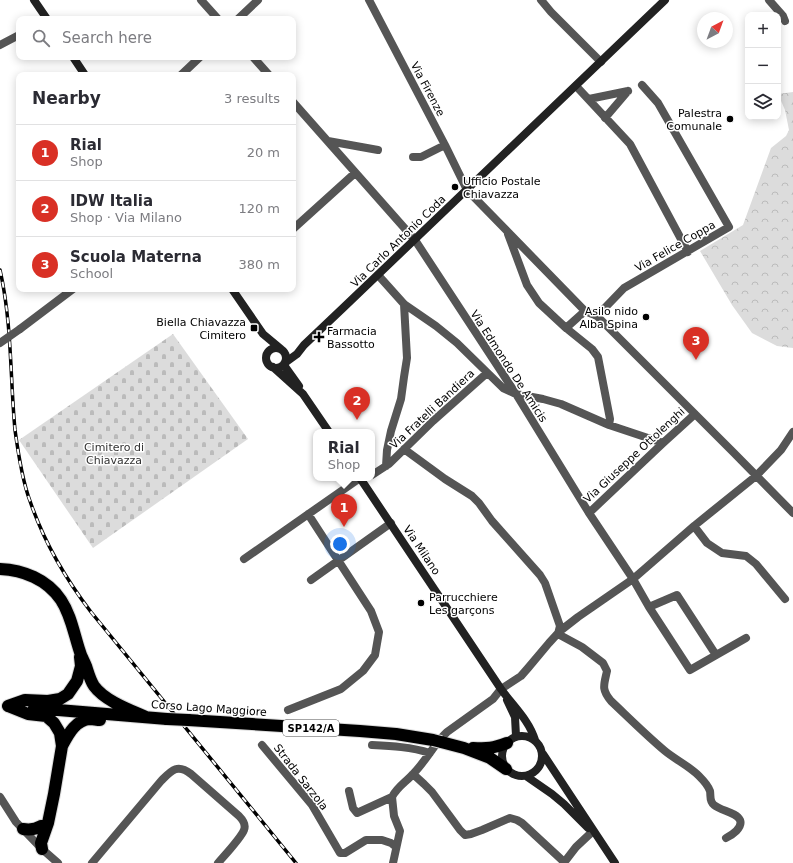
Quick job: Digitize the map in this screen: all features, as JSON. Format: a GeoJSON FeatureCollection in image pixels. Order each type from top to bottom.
{"type":"FeatureCollection","features":[{"type":"Feature","properties":{"kind":"highway"},"geometry":{"type":"LineString","coordinates":[[0,569],[28,574],[53,590],[61,600],[67,612],[80,652],[94,686],[106,697],[120,706],[146,717]]}},
{"type":"Feature","properties":{"kind":"highway"},"geometry":{"type":"LineString","coordinates":[[4,706],[24,700],[48,701],[60,699],[68,694],[77,681],[81,666],[80,652]]}},
{"type":"Feature","properties":{"kind":"highway"},"geometry":{"type":"LineString","coordinates":[[4,706],[28,714],[46,716],[54,723],[60,733],[62,746],[54,794],[48,823],[39,843]]}},
{"type":"Feature","properties":{"kind":"highway","name":"Corso Lago Maggiore"},"geometry":{"type":"LineString","coordinates":[[4,706],[396,734],[437,741],[464,748],[490,758],[506,769]]}},
{"type":"Feature","properties":{"kind":"highway"},"geometry":{"type":"LineString","coordinates":[[62,746],[72,729],[83,721],[89,719],[123,721],[134,716]]}},
{"type":"Feature","properties":{"kind":"highway","name":"Corso Lago Maggiore"},"geometry":{"type":"LineString","coordinates":[[464,748],[494,748],[511,740]]}},
{"type":"Feature","properties":{"kind":"highway"},"geometry":{"type":"LineString","coordinates":[[39,843],[41,826],[50,810]]}},
{"type":"Feature","properties":{"kind":"highway"},"geometry":{"type":"LineString","coordinates":[[23,830],[37,829],[41,826]]}},
{"type":"Feature","properties":{"kind":"main road"},"geometry":{"type":"LineString","coordinates":[[34,0],[45,16]]}},
{"type":"Feature","properties":{"kind":"main road","name":"Via Carlo Antonio Coda"},"geometry":{"type":"LineString","coordinates":[[285,364],[665,0]]}},
{"type":"Feature","properties":{"kind":"main road"},"geometry":{"type":"LineString","coordinates":[[75,60],[83,72]]}},
{"type":"Feature","properties":{"kind":"main road"},"geometry":{"type":"LineString","coordinates":[[234,292],[263,334],[286,354],[287,360],[285,364],[278,368],[272,367]]}},
{"type":"Feature","properties":{"kind":"main road"},"geometry":{"type":"LineString","coordinates":[[263,334],[267,353],[266,360],[270,366],[303,394]]}},
{"type":"Feature","properties":{"kind":"main road","name":"Via Carlo Antonio Coda"},"geometry":{"type":"LineString","coordinates":[[282,349],[292,350],[304,345]]}},
{"type":"Feature","properties":{"kind":"main road"},"geometry":{"type":"LineString","coordinates":[[267,353],[273,348],[282,349]]}},
{"type":"Feature","properties":{"kind":"main road"},"geometry":{"type":"LineString","coordinates":[[285,364],[327,429]]}},
{"type":"Feature","properties":{"kind":"main road","name":"Via Milano"},"geometry":{"type":"LineString","coordinates":[[364,481],[503,691],[516,706],[532,730],[535,740]]}},
{"type":"Feature","properties":{"kind":"main road","name":"Via Milano"},"geometry":{"type":"LineString","coordinates":[[503,691],[515,717],[511,740]]}},
{"type":"Feature","properties":{"kind":"main road"},"geometry":{"type":"LineString","coordinates":[[543,754],[541,766],[537,771],[521,777],[510,773],[506,769],[502,756],[503,749],[511,740],[526,736],[535,740],[616,863]]}},
{"type":"Feature","properties":{"kind":"main road"},"geometry":{"type":"LineString","coordinates":[[526,776],[564,804],[602,843]]}},
{"type":"Feature","properties":{"kind":"street"},"geometry":{"type":"LineString","coordinates":[[201,0],[215,16]]}},
{"type":"Feature","properties":{"kind":"street"},"geometry":{"type":"LineString","coordinates":[[241,16],[258,0]]}},
{"type":"Feature","properties":{"kind":"street","name":"Via Firenze"},"geometry":{"type":"LineString","coordinates":[[370,0],[467,190]]}},
{"type":"Feature","properties":{"kind":"street"},"geometry":{"type":"LineString","coordinates":[[541,0],[601,62]]}},
{"type":"Feature","properties":{"kind":"street"},"geometry":{"type":"LineString","coordinates":[[770,0],[783,16],[785,21]]}},
{"type":"Feature","properties":{"kind":"street"},"geometry":{"type":"LineString","coordinates":[[0,45],[16,37]]}},
{"type":"Feature","properties":{"kind":"street"},"geometry":{"type":"LineString","coordinates":[[184,72],[197,60]]}},
{"type":"Feature","properties":{"kind":"street"},"geometry":{"type":"LineString","coordinates":[[256,60],[266,72]]}},
{"type":"Feature","properties":{"kind":"street"},"geometry":{"type":"LineString","coordinates":[[576,86],[630,144],[688,252]]}},
{"type":"Feature","properties":{"kind":"street","name":"Via Felice Coppa"},"geometry":{"type":"LineString","coordinates":[[597,316],[624,288],[729,227],[658,103],[642,86]]}},
{"type":"Feature","properties":{"kind":"street"},"geometry":{"type":"LineString","coordinates":[[589,99],[628,91],[605,118]]}},
{"type":"Feature","properties":{"kind":"street","name":"Via Edmondo De Amicis"},"geometry":{"type":"LineString","coordinates":[[296,105],[415,240],[516,394],[589,513],[633,579],[649,607],[690,670],[716,655]]}},
{"type":"Feature","properties":{"kind":"street"},"geometry":{"type":"LineString","coordinates":[[328,141],[378,150]]}},
{"type":"Feature","properties":{"kind":"street"},"geometry":{"type":"LineString","coordinates":[[412,157],[421,157],[445,145]]}},
{"type":"Feature","properties":{"kind":"street"},"geometry":{"type":"LineString","coordinates":[[296,226],[355,173]]}},
{"type":"Feature","properties":{"kind":"street"},"geometry":{"type":"LineString","coordinates":[[467,190],[585,311],[597,316],[793,514]]}},
{"type":"Feature","properties":{"kind":"street"},"geometry":{"type":"LineString","coordinates":[[507,231],[528,284],[539,303],[592,349],[598,358],[610,419],[609,425]]}},
{"type":"Feature","properties":{"kind":"street"},"geometry":{"type":"LineString","coordinates":[[378,275],[404,304],[436,326],[457,343],[502,388],[516,394],[561,404],[609,425],[662,443]]}},
{"type":"Feature","properties":{"kind":"street"},"geometry":{"type":"LineString","coordinates":[[0,343],[69,292]]}},
{"type":"Feature","properties":{"kind":"street"},"geometry":{"type":"LineString","coordinates":[[386,466],[388,444],[401,399],[404,377],[406,358],[404,304]]}},
{"type":"Feature","properties":{"kind":"street"},"geometry":{"type":"LineString","coordinates":[[566,328],[585,311]]}},
{"type":"Feature","properties":{"kind":"street","name":"Via Fratelli Bandiera"},"geometry":{"type":"LineString","coordinates":[[375,473],[390,464],[432,421],[487,373]]}},
{"type":"Feature","properties":{"kind":"street","name":"Via Giuseppe Ottolenghi"},"geometry":{"type":"LineString","coordinates":[[589,513],[662,443],[695,414]]}},
{"type":"Feature","properties":{"kind":"street"},"geometry":{"type":"LineString","coordinates":[[393,863],[400,831],[394,816],[392,797],[394,792],[413,774],[441,737],[503,691],[524,672],[549,642],[578,617],[633,579],[694,526],[756,476],[781,450],[793,432]]}},
{"type":"Feature","properties":{"kind":"street"},"geometry":{"type":"LineString","coordinates":[[404,449],[445,479],[472,496],[540,575],[545,583],[560,626],[558,634]]}},
{"type":"Feature","properties":{"kind":"street"},"geometry":{"type":"LineString","coordinates":[[244,559],[308,514],[360,481]]}},
{"type":"Feature","properties":{"kind":"street"},"geometry":{"type":"LineString","coordinates":[[288,710],[341,689],[363,671],[374,655],[379,632],[371,610],[308,514]]}},
{"type":"Feature","properties":{"kind":"street"},"geometry":{"type":"LineString","coordinates":[[311,580],[391,523]]}},
{"type":"Feature","properties":{"kind":"street"},"geometry":{"type":"LineString","coordinates":[[694,526],[707,543],[722,553],[746,556],[756,564],[785,599]]}},
{"type":"Feature","properties":{"kind":"street"},"geometry":{"type":"LineString","coordinates":[[649,607],[677,595],[716,655],[746,638]]}},
{"type":"Feature","properties":{"kind":"street"},"geometry":{"type":"LineString","coordinates":[[558,634],[582,647],[603,663],[608,671],[604,689],[606,696],[666,752],[699,775],[707,784],[710,791],[710,800],[716,807],[736,816],[740,821],[740,826],[733,834],[726,838]]}},
{"type":"Feature","properties":{"kind":"street"},"geometry":{"type":"LineString","coordinates":[[372,744],[417,749],[430,753]]}},
{"type":"Feature","properties":{"kind":"street","name":"Strada Sarzola"},"geometry":{"type":"LineString","coordinates":[[262,745],[312,805],[340,853],[345,853],[366,840],[382,840],[391,843],[396,847]]}},
{"type":"Feature","properties":{"kind":"street"},"geometry":{"type":"LineString","coordinates":[[92,863],[161,781],[175,769],[180,768],[191,774],[239,816],[244,824],[244,830],[241,835],[218,863]]}},
{"type":"Feature","properties":{"kind":"street"},"geometry":{"type":"LineString","coordinates":[[413,774],[432,792],[465,835],[482,830],[510,818],[522,823],[562,861],[566,860],[576,847],[592,832]]}},
{"type":"Feature","properties":{"kind":"street"},"geometry":{"type":"LineString","coordinates":[[349,791],[353,808],[357,813],[392,797]]}},
{"type":"Feature","properties":{"kind":"street"},"geometry":{"type":"LineString","coordinates":[[0,797],[23,830],[39,843],[58,863]]}},
{"type":"Feature","properties":{"kind":"green space"},"geometry":{"type":"Polygon","coordinates":[[[793,92],[793,348],[777,346],[752,333],[732,305],[700,251],[743,225],[771,148],[786,136],[789,130],[785,110],[781,101],[781,94],[793,92]]]}},
{"type":"Feature","properties":{"kind":"green space","name":"Cimitero di Chiavazza"},"geometry":{"type":"Polygon","coordinates":[[[173,334],[248,439],[93,548],[19,440],[173,334]]]}},
{"type":"Feature","properties":{"kind":"railway"},"geometry":{"type":"LineString","coordinates":[[0,270],[7,310],[13,410],[19,457],[27,493],[42,531],[64,573],[91,612],[296,863]]}},
{"type":"Feature","properties":{"kind":"place","name":"Palestra Comunale"},"geometry":{"type":"Point","coordinates":[730,119]}},
{"type":"Feature","properties":{"kind":"place","name":"Ufficio Postale Chiavazza"},"geometry":{"type":"Point","coordinates":[455,187]}},
{"type":"Feature","properties":{"kind":"place","name":"Asilo nido Alba Spina"},"geometry":{"type":"Point","coordinates":[646,317]}},
{"type":"Feature","properties":{"kind":"place","name":"Biella Chiavazza Cimitero"},"geometry":{"type":"Point","coordinates":[254,328]}},
{"type":"Feature","properties":{"kind":"place","name":"Farmacia Bassotto"},"geometry":{"type":"Point","coordinates":[319,337]}},
{"type":"Feature","properties":{"kind":"place","name":"Scuola Materna"},"geometry":{"type":"Point","coordinates":[696,360]}},
{"type":"Feature","properties":{"kind":"place","name":"IDW Italia"},"geometry":{"type":"Point","coordinates":[357,420]}},
{"type":"Feature","properties":{"kind":"place","name":"Rial"},"geometry":{"type":"Point","coordinates":[344,527]}},
{"type":"Feature","properties":{"kind":"place","name":"Parrucchiere Les garçons"},"geometry":{"type":"Point","coordinates":[421,603]}}]}
